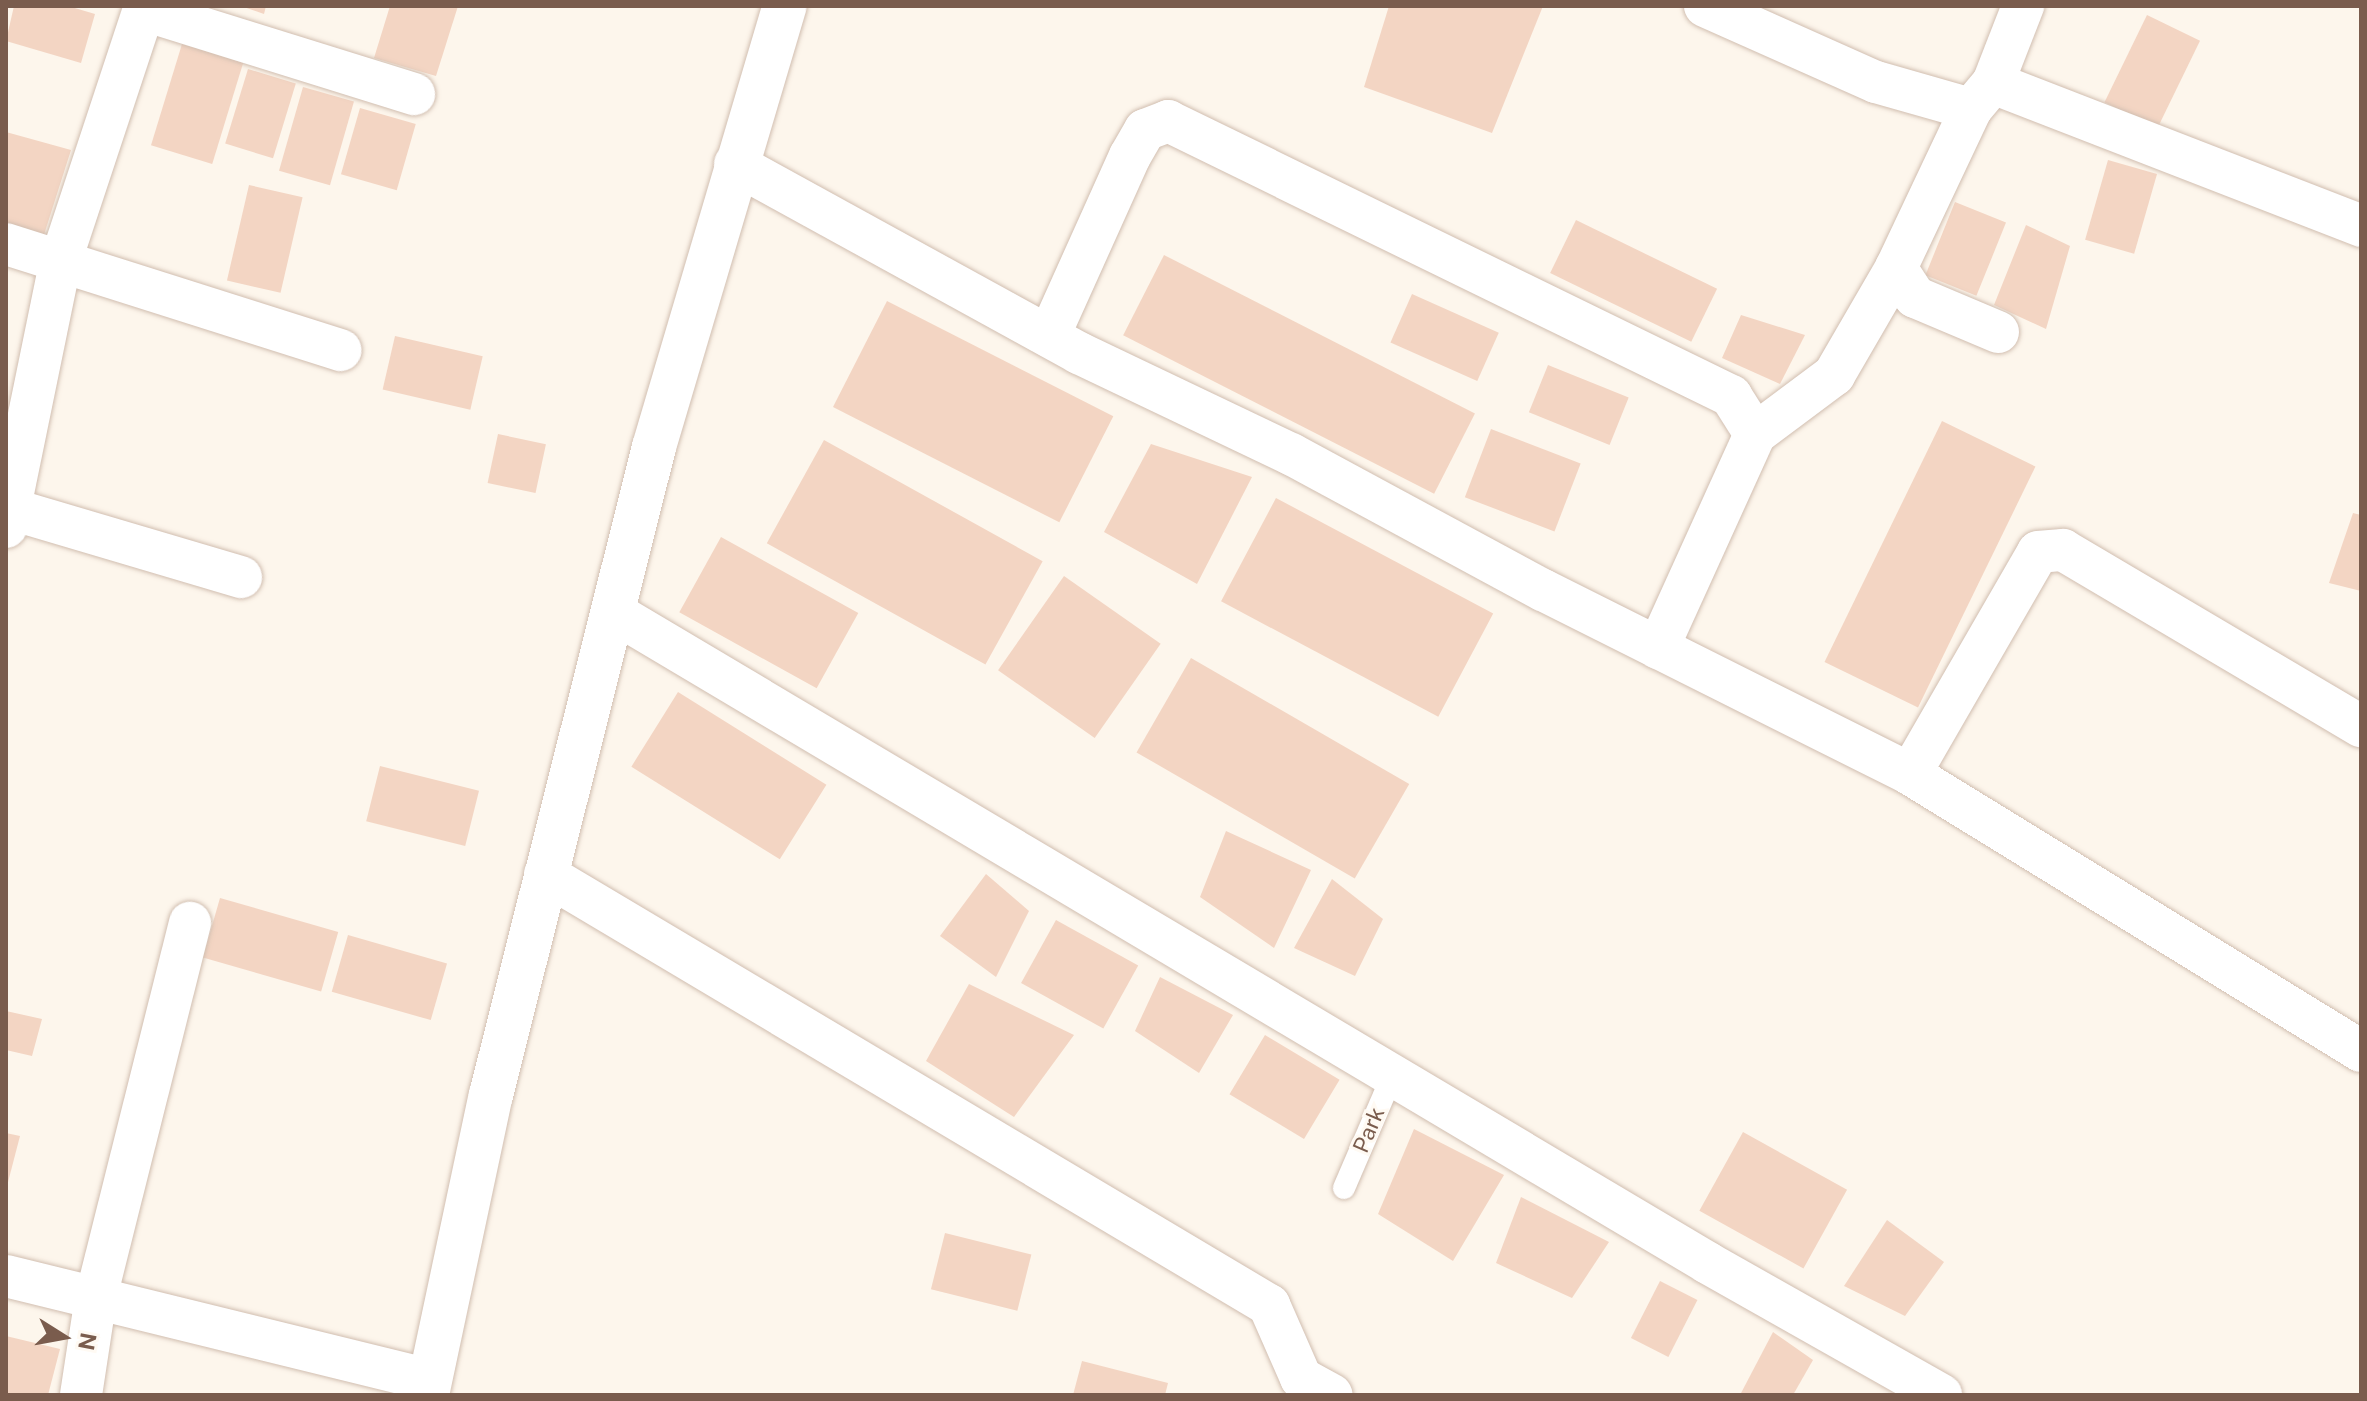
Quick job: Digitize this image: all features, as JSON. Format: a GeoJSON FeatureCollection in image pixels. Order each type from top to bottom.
{"type":"FeatureCollection","features":[{"type":"Feature","properties":{"kind":"street"},"geometry":{"type":"LineString","coordinates":[[6,1276],[96,1297],[428,1387],[545,874],[735,164],[785,6]]}},
{"type":"Feature","properties":{"kind":"street"},"geometry":{"type":"LineString","coordinates":[[1705,6],[1876,82],[1982,96],[2361,226]]}},
{"type":"Feature","properties":{"kind":"street"},"geometry":{"type":"LineString","coordinates":[[1658,648],[1755,434],[1834,375],[1896,268],[2023,6]]}},
{"type":"Feature","properties":{"kind":"street"},"geometry":{"type":"LineString","coordinates":[[241,577],[10,503],[61,260],[144,8],[414,94]]}},
{"type":"Feature","properties":{"kind":"street"},"geometry":{"type":"LineString","coordinates":[[1049,336],[1130,156],[1145,130],[1168,121],[1731,396],[1755,434]]}},
{"type":"Feature","properties":{"kind":"street"},"geometry":{"type":"LineString","coordinates":[[735,164],[1049,336],[1291,454],[1658,648],[1910,774],[2361,1051]]}},
{"type":"Feature","properties":{"kind":"street"},"geometry":{"type":"LineString","coordinates":[[6,244],[341,350]]}},
{"type":"Feature","properties":{"kind":"street"},"geometry":{"type":"LineString","coordinates":[[1896,268],[1915,297],[1998,332]]}},
{"type":"Feature","properties":{"kind":"street"},"geometry":{"type":"LineString","coordinates":[[1910,774],[2038,552],[2063,550],[2361,726]]}},
{"type":"Feature","properties":{"kind":"street"},"geometry":{"type":"LineString","coordinates":[[613,612],[1111,911],[1394,1072],[1708,1263],[1941,1395]]}},
{"type":"Feature","properties":{"kind":"street"},"geometry":{"type":"LineString","coordinates":[[545,874],[1269,1305],[1310,1389]]}},
{"type":"Feature","properties":{"kind":"street"},"geometry":{"type":"LineString","coordinates":[[81,1395],[96,1297],[190,923]]}},
{"type":"Feature","properties":{"kind":"lane","name":"Park"},"geometry":{"type":"LineString","coordinates":[[1344,1188],[1394,1072]]}},
{"type":"Feature","properties":{"kind":"building"},"geometry":{"type":"Polygon","coordinates":[[[14,6],[68,6],[95,14],[81,63],[6,41],[14,6]]]}},
{"type":"Feature","properties":{"kind":"building"},"geometry":{"type":"Polygon","coordinates":[[[241,6],[266,6],[264,14],[241,6]]]}},
{"type":"Feature","properties":{"kind":"building"},"geometry":{"type":"Polygon","coordinates":[[[390,6],[458,6],[436,76],[374,58],[390,6]]]}},
{"type":"Feature","properties":{"kind":"building"},"geometry":{"type":"Polygon","coordinates":[[[1389,6],[1543,6],[1492,133],[1364,87],[1389,6]]]}},
{"type":"Feature","properties":{"kind":"building"},"geometry":{"type":"Polygon","coordinates":[[[2147,15],[2200,41],[2158,128],[2104,102],[2147,15]]]}},
{"type":"Feature","properties":{"kind":"building"},"geometry":{"type":"Polygon","coordinates":[[[182,44],[243,63],[212,164],[151,145],[182,44]]]}},
{"type":"Feature","properties":{"kind":"building"},"geometry":{"type":"Polygon","coordinates":[[[248,69],[296,84],[273,158],[225,144],[248,69]]]}},
{"type":"Feature","properties":{"kind":"building"},"geometry":{"type":"Polygon","coordinates":[[[303,87],[354,102],[330,185],[279,171],[303,87]]]}},
{"type":"Feature","properties":{"kind":"building"},"geometry":{"type":"Polygon","coordinates":[[[360,108],[416,124],[397,190],[341,174],[360,108]]]}},
{"type":"Feature","properties":{"kind":"building"},"geometry":{"type":"Polygon","coordinates":[[[6,132],[71,150],[42,241],[6,231],[6,132]]]}},
{"type":"Feature","properties":{"kind":"building"},"geometry":{"type":"Polygon","coordinates":[[[2108,160],[2157,174],[2134,254],[2085,240],[2108,160]]]}},
{"type":"Feature","properties":{"kind":"building"},"geometry":{"type":"Polygon","coordinates":[[[249,185],[303,197],[281,293],[227,280],[249,185]]]}},
{"type":"Feature","properties":{"kind":"building"},"geometry":{"type":"Polygon","coordinates":[[[1955,202],[2006,223],[1976,296],[1925,275],[1955,202]]]}},
{"type":"Feature","properties":{"kind":"building"},"geometry":{"type":"Polygon","coordinates":[[[1576,220],[1717,289],[1691,342],[1550,273],[1576,220]]]}},
{"type":"Feature","properties":{"kind":"building"},"geometry":{"type":"Polygon","coordinates":[[[2026,225],[2070,246],[2046,329],[1994,305],[2026,225]]]}},
{"type":"Feature","properties":{"kind":"building"},"geometry":{"type":"Polygon","coordinates":[[[1164,255],[1475,413],[1434,494],[1123,335],[1164,255]]]}},
{"type":"Feature","properties":{"kind":"building"},"geometry":{"type":"Polygon","coordinates":[[[1412,294],[1499,333],[1477,381],[1390,342],[1412,294]]]}},
{"type":"Feature","properties":{"kind":"building"},"geometry":{"type":"Polygon","coordinates":[[[887,301],[1113,416],[1059,522],[833,407],[887,301]]]}},
{"type":"Feature","properties":{"kind":"building"},"geometry":{"type":"Polygon","coordinates":[[[1741,315],[1805,335],[1780,384],[1722,358],[1741,315]]]}},
{"type":"Feature","properties":{"kind":"building"},"geometry":{"type":"Polygon","coordinates":[[[395,336],[483,356],[470,410],[383,390],[395,336]]]}},
{"type":"Feature","properties":{"kind":"building"},"geometry":{"type":"Polygon","coordinates":[[[1548,365],[1629,398],[1610,445],[1529,412],[1548,365]]]}},
{"type":"Feature","properties":{"kind":"building"},"geometry":{"type":"Polygon","coordinates":[[[1942,421],[2035,467],[1918,707],[1825,662],[1942,421]]]}},
{"type":"Feature","properties":{"kind":"building"},"geometry":{"type":"Polygon","coordinates":[[[1491,429],[1581,463],[1554,532],[1465,497],[1491,429]]]}},
{"type":"Feature","properties":{"kind":"building"},"geometry":{"type":"Polygon","coordinates":[[[498,434],[546,444],[536,493],[488,483],[498,434]]]}},
{"type":"Feature","properties":{"kind":"building"},"geometry":{"type":"Polygon","coordinates":[[[824,440],[1043,561],[985,664],[767,543],[824,440]]]}},
{"type":"Feature","properties":{"kind":"building"},"geometry":{"type":"Polygon","coordinates":[[[1151,444],[1252,477],[1197,584],[1104,532],[1151,444]]]}},
{"type":"Feature","properties":{"kind":"building"},"geometry":{"type":"Polygon","coordinates":[[[1276,498],[1493,613],[1438,717],[1221,601],[1276,498]]]}},
{"type":"Feature","properties":{"kind":"building"},"geometry":{"type":"Polygon","coordinates":[[[2353,513],[2361,515],[2361,591],[2329,583],[2353,513]]]}},
{"type":"Feature","properties":{"kind":"building"},"geometry":{"type":"Polygon","coordinates":[[[721,537],[858,613],[817,688],[679,612],[721,537]]]}},
{"type":"Feature","properties":{"kind":"building"},"geometry":{"type":"Polygon","coordinates":[[[1064,576],[1161,644],[1095,738],[998,670],[1064,576]]]}},
{"type":"Feature","properties":{"kind":"building"},"geometry":{"type":"Polygon","coordinates":[[[1191,658],[1409,784],[1355,878],[1136,752],[1191,658]]]}},
{"type":"Feature","properties":{"kind":"building"},"geometry":{"type":"Polygon","coordinates":[[[678,692],[826,785],[780,859],[631,767],[678,692]]]}},
{"type":"Feature","properties":{"kind":"building"},"geometry":{"type":"Polygon","coordinates":[[[380,766],[479,791],[465,846],[366,821],[380,766]]]}},
{"type":"Feature","properties":{"kind":"building"},"geometry":{"type":"Polygon","coordinates":[[[1226,831],[1311,870],[1274,948],[1200,897],[1226,831]]]}},
{"type":"Feature","properties":{"kind":"building"},"geometry":{"type":"Polygon","coordinates":[[[986,874],[1029,911],[996,977],[940,936],[986,874]]]}},
{"type":"Feature","properties":{"kind":"building"},"geometry":{"type":"Polygon","coordinates":[[[1332,879],[1383,919],[1355,976],[1294,948],[1332,879]]]}},
{"type":"Feature","properties":{"kind":"building"},"geometry":{"type":"Polygon","coordinates":[[[220,898],[338,932],[321,992],[203,958],[220,898]]]}},
{"type":"Feature","properties":{"kind":"building"},"geometry":{"type":"Polygon","coordinates":[[[1056,920],[1138,966],[1103,1029],[1021,983],[1056,920]]]}},
{"type":"Feature","properties":{"kind":"building"},"geometry":{"type":"Polygon","coordinates":[[[348,935],[447,963],[431,1020],[332,992],[348,935]]]}},
{"type":"Feature","properties":{"kind":"building"},"geometry":{"type":"Polygon","coordinates":[[[1160,977],[1233,1015],[1199,1073],[1135,1031],[1160,977]]]}},
{"type":"Feature","properties":{"kind":"building"},"geometry":{"type":"Polygon","coordinates":[[[969,984],[1074,1035],[1014,1117],[926,1061],[969,984]]]}},
{"type":"Feature","properties":{"kind":"building"},"geometry":{"type":"Polygon","coordinates":[[[6,1011],[42,1019],[32,1056],[6,1050],[6,1011]]]}},
{"type":"Feature","properties":{"kind":"building"},"geometry":{"type":"Polygon","coordinates":[[[1265,1035],[1340,1080],[1304,1139],[1229,1094],[1265,1035]]]}},
{"type":"Feature","properties":{"kind":"building"},"geometry":{"type":"Polygon","coordinates":[[[1414,1129],[1504,1175],[1453,1261],[1378,1214],[1414,1129]]]}},
{"type":"Feature","properties":{"kind":"building"},"geometry":{"type":"Polygon","coordinates":[[[1743,1132],[1847,1190],[1803,1268],[1699,1211],[1743,1132]]]}},
{"type":"Feature","properties":{"kind":"building"},"geometry":{"type":"Polygon","coordinates":[[[6,1133],[20,1136],[7,1186],[6,1185],[6,1133]]]}},
{"type":"Feature","properties":{"kind":"building"},"geometry":{"type":"Polygon","coordinates":[[[1521,1197],[1609,1242],[1572,1298],[1496,1263],[1521,1197]]]}},
{"type":"Feature","properties":{"kind":"building"},"geometry":{"type":"Polygon","coordinates":[[[1887,1220],[1944,1262],[1905,1316],[1844,1286],[1887,1220]]]}},
{"type":"Feature","properties":{"kind":"building"},"geometry":{"type":"Polygon","coordinates":[[[945,1233],[1031,1255],[1017,1311],[931,1289],[945,1233]]]}},
{"type":"Feature","properties":{"kind":"building"},"geometry":{"type":"Polygon","coordinates":[[[1660,1281],[1697,1300],[1668,1357],[1631,1338],[1660,1281]]]}},
{"type":"Feature","properties":{"kind":"building"},"geometry":{"type":"Polygon","coordinates":[[[1773,1332],[1813,1360],[1793,1395],[1740,1395],[1773,1332]]]}},
{"type":"Feature","properties":{"kind":"building"},"geometry":{"type":"Polygon","coordinates":[[[6,1336],[60,1349],[48,1395],[6,1395],[6,1336]]]}},
{"type":"Feature","properties":{"kind":"building"},"geometry":{"type":"Polygon","coordinates":[[[1082,1361],[1168,1383],[1165,1395],[1073,1395],[1082,1361]]]}}]}
